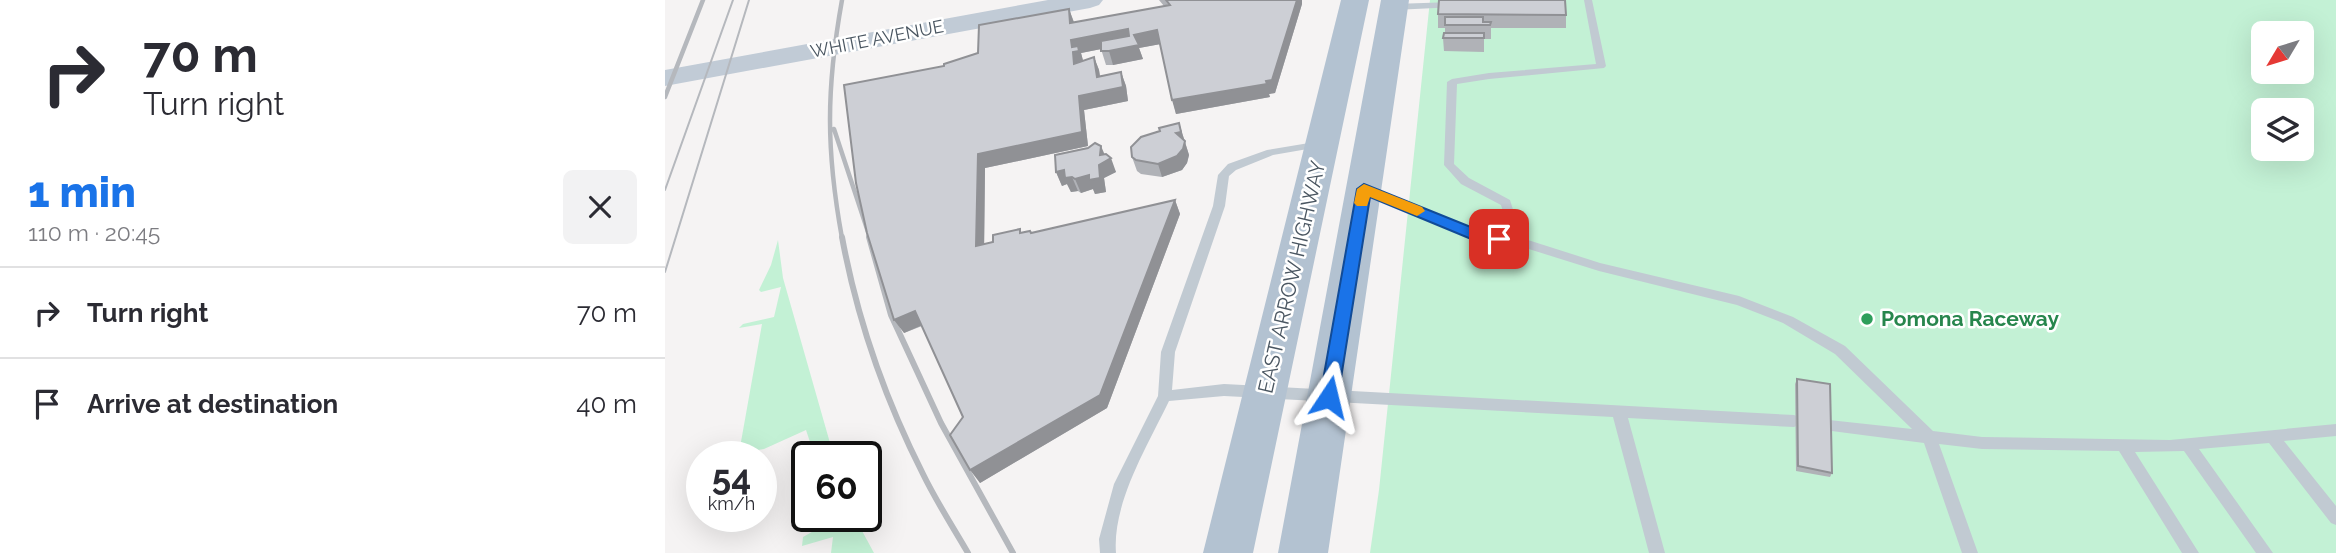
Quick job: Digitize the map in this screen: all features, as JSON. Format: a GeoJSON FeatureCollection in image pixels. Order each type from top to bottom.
{"type":"FeatureCollection","features":[{"type":"Feature","properties":{"kind":"main road","name":"WHITE AVENUE"},"geometry":{"type":"LineString","coordinates":[[665,55],[961,0]]}},
{"type":"Feature","properties":{"kind":"main road","name":"WHITE AVENUE"},"geometry":{"type":"LineString","coordinates":[[665,79],[1090,0]]}},
{"type":"Feature","properties":{"kind":"main road","name":"EAST ARROW HIGHWAY"},"geometry":{"type":"LineString","coordinates":[[1228,553],[1355,0]]}},
{"type":"Feature","properties":{"kind":"main road"},"geometry":{"type":"LineString","coordinates":[[1303,553],[1394,4]]}},
{"type":"Feature","properties":{"kind":"lane"},"geometry":{"type":"LineString","coordinates":[[1517,241],[1506,202],[1465,181],[1449,165],[1452,82],[1480,76],[1573,71],[1601,66],[1588,0]]}},
{"type":"Feature","properties":{"kind":"lane"},"geometry":{"type":"LineString","coordinates":[[1394,4],[1460,5]]}},
{"type":"Feature","properties":{"kind":"lane"},"geometry":{"type":"LineString","coordinates":[[1108,553],[1107,539],[1121,484],[1165,396],[1168,352],[1219,206],[1224,175],[1232,167],[1271,152],[1323,143]]}},
{"type":"Feature","properties":{"kind":"lane"},"geometry":{"type":"LineString","coordinates":[[1364,189],[1481,237],[1517,241],[1599,267],[1739,301],[1788,320],[1840,350],[1929,437],[1970,553]]}},
{"type":"Feature","properties":{"kind":"lane"},"geometry":{"type":"LineString","coordinates":[[1165,396],[1224,390],[1265,395],[1794,422]]}},
{"type":"Feature","properties":{"kind":"lane"},"geometry":{"type":"LineString","coordinates":[[1619,412],[1657,553]]}},
{"type":"Feature","properties":{"kind":"lane"},"geometry":{"type":"LineString","coordinates":[[1829,426],[1982,443],[2123,445],[2187,444],[2336,430]]}},
{"type":"Feature","properties":{"kind":"lane"},"geometry":{"type":"LineString","coordinates":[[2272,436],[2336,518]]}},
{"type":"Feature","properties":{"kind":"lane"},"geometry":{"type":"LineString","coordinates":[[2187,444],[2265,553]]}},
{"type":"Feature","properties":{"kind":"lane"},"geometry":{"type":"LineString","coordinates":[[2123,445],[2191,553]]}},
{"type":"Feature","properties":{"kind":"green space","name":"Pomona Raceway"},"geometry":{"type":"Polygon","coordinates":[[[1430,0],[2336,0],[2336,553],[1370,553],[1379,490],[1430,0]]]}},
{"type":"Feature","properties":{"kind":"green space"},"geometry":{"type":"Polygon","coordinates":[[[778,240],[783,278],[829,441],[810,441],[806,430],[777,443],[777,441],[741,441],[762,324],[739,328],[743,324],[774,317],[781,287],[761,292],[759,290],[771,265],[778,240]]]}},
{"type":"Feature","properties":{"kind":"green space"},"geometry":{"type":"Polygon","coordinates":[[[812,532],[863,532],[874,553],[831,553],[833,537],[802,546],[803,537],[812,532]]]}},
{"type":"Feature","properties":{"kind":"building"},"geometry":{"type":"Polygon","coordinates":[[[1166,0],[1297,0],[1272,80],[1266,81],[1267,84],[1172,100],[1157,30],[1134,35],[1139,45],[1109,51],[1101,51],[1101,41],[1129,36],[1128,29],[1071,40],[1072,47],[1078,46],[1079,51],[1073,52],[1074,64],[1094,57],[1097,77],[1121,72],[1123,87],[1079,96],[1082,132],[978,154],[976,246],[993,242],[993,235],[1020,229],[1020,233],[1031,233],[1175,200],[1100,395],[970,470],[950,435],[963,417],[915,311],[894,320],[867,233],[856,183],[844,85],[944,66],[978,53],[979,25],[1069,9],[1070,23],[1170,5],[1166,0]]]}},
{"type":"Feature","properties":{"kind":"building"},"geometry":{"type":"Polygon","coordinates":[[[1439,0],[1565,0],[1566,15],[1438,14],[1439,0]]]}},
{"type":"Feature","properties":{"kind":"building"},"geometry":{"type":"Polygon","coordinates":[[[1445,17],[1483,17],[1483,22],[1491,22],[1490,25],[1445,25],[1445,17]]]}},
{"type":"Feature","properties":{"kind":"building"},"geometry":{"type":"Polygon","coordinates":[[[1444,33],[1484,33],[1484,38],[1443,38],[1444,33]]]}},
{"type":"Feature","properties":{"kind":"building"},"geometry":{"type":"Polygon","coordinates":[[[1179,123],[1181,132],[1176,133],[1185,141],[1177,156],[1158,164],[1132,157],[1131,147],[1141,137],[1160,131],[1159,128],[1179,123]]]}},
{"type":"Feature","properties":{"kind":"building"},"geometry":{"type":"Polygon","coordinates":[[[1095,143],[1101,146],[1100,155],[1106,154],[1111,158],[1099,165],[1100,178],[1089,180],[1089,175],[1075,179],[1065,178],[1064,170],[1056,172],[1055,155],[1088,148],[1095,143]]]}},
{"type":"Feature","properties":{"kind":"building"},"geometry":{"type":"Polygon","coordinates":[[[1797,379],[1830,384],[1832,473],[1798,466],[1797,379]]]}},
{"type":"Feature","properties":{"kind":"tram line"},"geometry":{"type":"LineString","coordinates":[[665,190],[733,0]]}},
{"type":"Feature","properties":{"kind":"tram line"},"geometry":{"type":"LineString","coordinates":[[665,272],[749,0]]}},
{"type":"Feature","properties":{"kind":"railway"},"geometry":{"type":"LineString","coordinates":[[665,97],[703,0]]}},
{"type":"Feature","properties":{"kind":"railway"},"geometry":{"type":"LineString","coordinates":[[842,0],[833,62],[830,119],[833,176],[842,238]]}},
{"type":"Feature","properties":{"kind":"railway"},"geometry":{"type":"LineString","coordinates":[[834,129],[870,238]]}},
{"type":"Feature","properties":{"kind":"railway"},"geometry":{"type":"LineString","coordinates":[[842,237],[864,328],[885,388],[928,484],[968,553]]}},
{"type":"Feature","properties":{"kind":"railway"},"geometry":{"type":"LineString","coordinates":[[869,237],[891,315],[941,423],[1013,553]]}},
{"type":"Feature","properties":{"kind":"slow traffic"},"geometry":{"type":"LineString","coordinates":[[1362,203],[1364,189],[1417,211]]}},
{"type":"Feature","properties":{"kind":"place","name":"Pomona Raceway"},"geometry":{"type":"Point","coordinates":[1867,319]}},
{"type":"Feature","properties":{"kind":"route"},"geometry":{"type":"LineString","coordinates":[[1329,397],[1364,189],[1481,237],[1499,239]]}}]}
